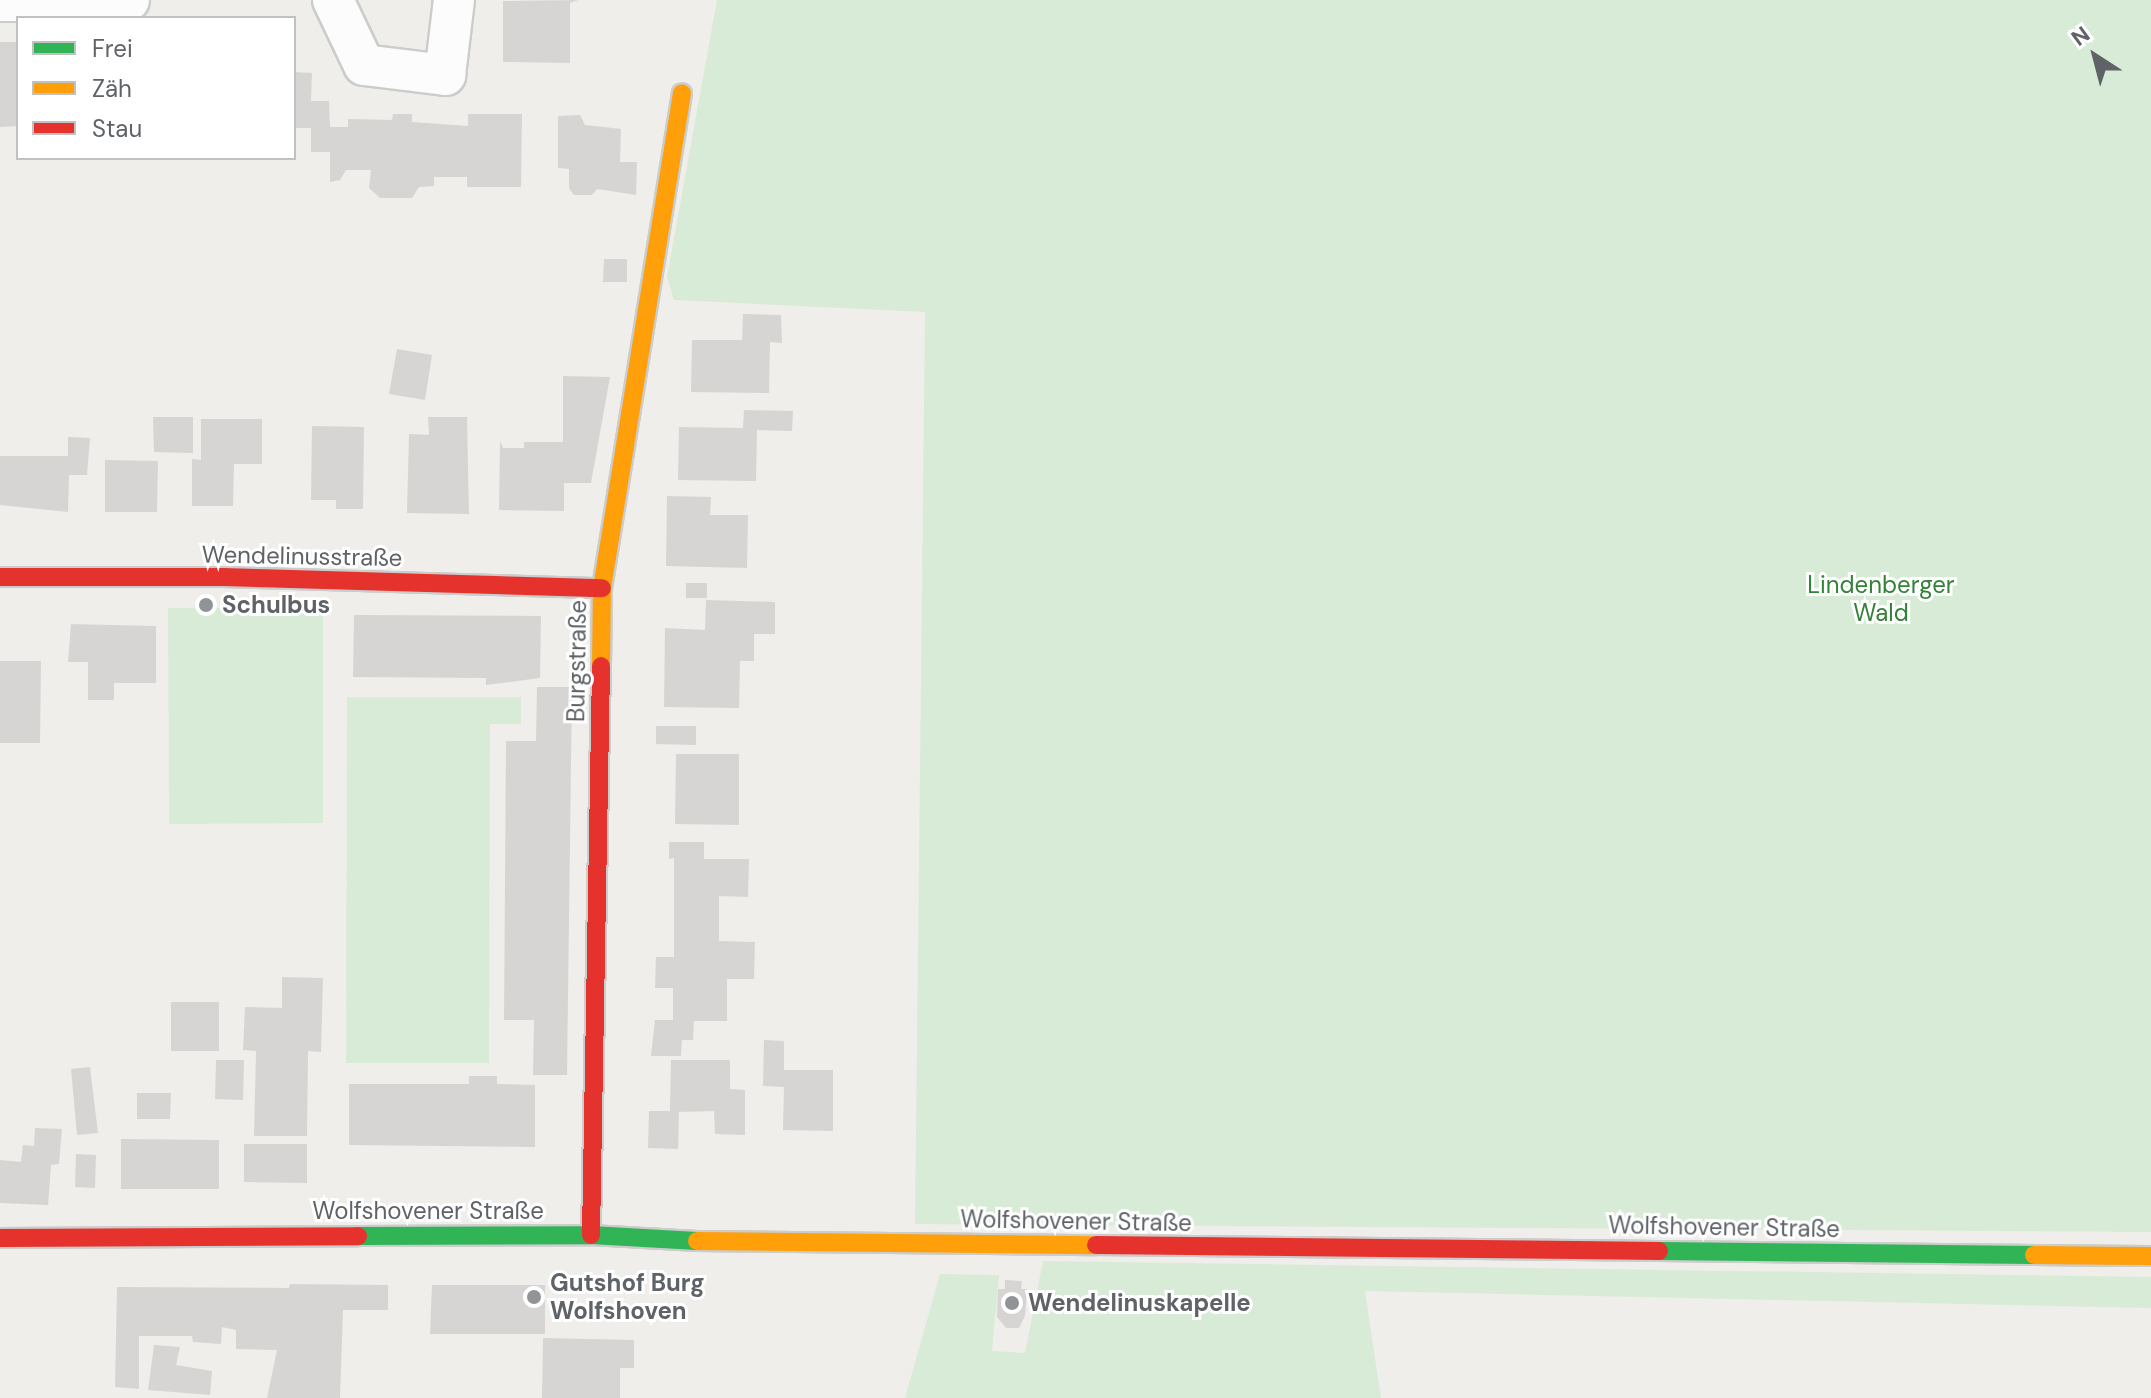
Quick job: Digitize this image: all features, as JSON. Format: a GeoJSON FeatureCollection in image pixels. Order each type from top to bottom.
{"type":"FeatureCollection","features":[{"type":"Feature","properties":{"kind":"street"},"geometry":{"type":"LineString","coordinates":[[0,1],[129,0]]}},
{"type":"Feature","properties":{"kind":"street"},"geometry":{"type":"LineString","coordinates":[[333,0],[364,65],[445,75],[454,0]]}},
{"type":"Feature","properties":{"kind":"street","name":"Burgstraße"},"geometry":{"type":"LineString","coordinates":[[591,1235],[602,588],[682,93]]}},
{"type":"Feature","properties":{"kind":"street","name":"Wendelinusstraße"},"geometry":{"type":"LineString","coordinates":[[0,577],[223,577],[602,588]]}},
{"type":"Feature","properties":{"kind":"street","name":"Wolfshovener Straße"},"geometry":{"type":"LineString","coordinates":[[0,1238],[591,1235],[691,1241],[2151,1256]]}},
{"type":"Feature","properties":{"kind":"green space","name":"Lindenberger Wald"},"geometry":{"type":"Polygon","coordinates":[[[717,0],[2151,0],[2151,1232],[915,1224],[925,312],[674,300],[667,277],[717,0]]]}},
{"type":"Feature","properties":{"kind":"green space"},"geometry":{"type":"Polygon","coordinates":[[[168,608],[323,608],[323,823],[169,824],[168,608]]]}},
{"type":"Feature","properties":{"kind":"green space"},"geometry":{"type":"Polygon","coordinates":[[[347,697],[521,697],[521,724],[490,724],[489,1063],[346,1063],[347,697]]]}},
{"type":"Feature","properties":{"kind":"green space"},"geometry":{"type":"Polygon","coordinates":[[[1043,1261],[2151,1277],[2151,1308],[1365,1291],[1381,1398],[905,1398],[940,1274],[999,1275],[992,1351],[1025,1353],[1043,1261]]]}},
{"type":"Feature","properties":{"kind":"building"},"geometry":{"type":"Polygon","coordinates":[[[578,0],[570,3],[570,63],[503,62],[503,1],[578,0]]]}},
{"type":"Feature","properties":{"kind":"building"},"geometry":{"type":"Polygon","coordinates":[[[0,42],[16,42],[16,126],[0,127],[0,42]]]}},
{"type":"Feature","properties":{"kind":"building"},"geometry":{"type":"Polygon","coordinates":[[[296,72],[312,73],[311,101],[329,101],[330,127],[348,127],[348,119],[392,120],[393,114],[412,114],[412,122],[468,126],[468,114],[522,114],[521,187],[467,187],[467,177],[434,177],[434,186],[419,187],[412,198],[380,198],[369,188],[371,170],[346,170],[340,180],[330,182],[330,152],[311,152],[311,128],[296,128],[296,72]]]}},
{"type":"Feature","properties":{"kind":"building"},"geometry":{"type":"Polygon","coordinates":[[[580,115],[585,125],[621,129],[620,162],[637,162],[636,195],[597,189],[592,195],[574,195],[569,188],[569,169],[558,168],[558,116],[580,115]]]}},
{"type":"Feature","properties":{"kind":"building"},"geometry":{"type":"Polygon","coordinates":[[[604,259],[627,259],[627,282],[603,282],[604,259]]]}},
{"type":"Feature","properties":{"kind":"building"},"geometry":{"type":"Polygon","coordinates":[[[743,314],[781,315],[782,343],[770,342],[769,393],[691,392],[692,340],[742,340],[743,314]]]}},
{"type":"Feature","properties":{"kind":"building"},"geometry":{"type":"Polygon","coordinates":[[[397,349],[432,355],[425,400],[389,394],[397,349]]]}},
{"type":"Feature","properties":{"kind":"building"},"geometry":{"type":"Polygon","coordinates":[[[563,376],[610,377],[591,483],[564,483],[564,511],[499,510],[500,441],[503,448],[524,448],[524,442],[563,442],[563,376]]]}},
{"type":"Feature","properties":{"kind":"building"},"geometry":{"type":"Polygon","coordinates":[[[744,410],[793,411],[792,431],[757,430],[756,481],[678,480],[679,427],[743,428],[744,410]]]}},
{"type":"Feature","properties":{"kind":"building"},"geometry":{"type":"Polygon","coordinates":[[[153,417],[193,417],[193,453],[154,452],[153,417]]]}},
{"type":"Feature","properties":{"kind":"building"},"geometry":{"type":"Polygon","coordinates":[[[428,417],[467,417],[469,514],[407,513],[409,434],[429,435],[428,417]]]}},
{"type":"Feature","properties":{"kind":"building"},"geometry":{"type":"Polygon","coordinates":[[[201,419],[262,419],[262,464],[234,464],[233,506],[192,506],[192,459],[201,460],[201,419]]]}},
{"type":"Feature","properties":{"kind":"building"},"geometry":{"type":"Polygon","coordinates":[[[312,426],[364,427],[363,509],[336,509],[336,500],[311,500],[312,426]]]}},
{"type":"Feature","properties":{"kind":"building"},"geometry":{"type":"Polygon","coordinates":[[[68,437],[90,438],[87,475],[69,475],[68,512],[0,505],[0,456],[68,456],[68,437]]]}},
{"type":"Feature","properties":{"kind":"building"},"geometry":{"type":"Polygon","coordinates":[[[105,460],[158,461],[157,512],[105,512],[105,460]]]}},
{"type":"Feature","properties":{"kind":"building"},"geometry":{"type":"Polygon","coordinates":[[[667,496],[711,497],[710,515],[748,515],[747,568],[666,566],[667,496]]]}},
{"type":"Feature","properties":{"kind":"building"},"geometry":{"type":"Polygon","coordinates":[[[686,583],[707,583],[707,598],[686,598],[686,583]]]}},
{"type":"Feature","properties":{"kind":"building"},"geometry":{"type":"Polygon","coordinates":[[[706,600],[775,602],[775,634],[754,634],[754,661],[740,661],[739,708],[664,707],[665,628],[705,630],[706,600]]]}},
{"type":"Feature","properties":{"kind":"building"},"geometry":{"type":"Polygon","coordinates":[[[354,615],[541,616],[540,678],[486,685],[486,678],[353,677],[354,615]]]}},
{"type":"Feature","properties":{"kind":"building"},"geometry":{"type":"Polygon","coordinates":[[[71,624],[156,626],[156,683],[114,683],[114,700],[88,700],[88,662],[68,662],[71,624]]]}},
{"type":"Feature","properties":{"kind":"building"},"geometry":{"type":"Polygon","coordinates":[[[0,661],[41,661],[40,743],[0,743],[0,661]]]}},
{"type":"Feature","properties":{"kind":"building"},"geometry":{"type":"Polygon","coordinates":[[[537,687],[572,687],[567,1075],[533,1075],[534,1020],[504,1020],[506,741],[536,741],[537,687]]]}},
{"type":"Feature","properties":{"kind":"building"},"geometry":{"type":"Polygon","coordinates":[[[656,726],[696,726],[696,745],[656,744],[656,726]]]}},
{"type":"Feature","properties":{"kind":"building"},"geometry":{"type":"Polygon","coordinates":[[[676,754],[739,754],[739,825],[675,824],[676,754]]]}},
{"type":"Feature","properties":{"kind":"building"},"geometry":{"type":"Polygon","coordinates":[[[669,842],[704,842],[704,859],[749,859],[748,897],[719,896],[719,941],[755,942],[754,979],[727,979],[727,1021],[694,1021],[693,1040],[682,1040],[681,1056],[651,1056],[655,1020],[673,1020],[673,988],[655,988],[656,957],[674,957],[674,858],[669,859],[669,842]]]}},
{"type":"Feature","properties":{"kind":"building"},"geometry":{"type":"Polygon","coordinates":[[[282,977],[323,978],[321,1052],[308,1051],[307,1136],[254,1136],[256,1051],[243,1050],[245,1007],[282,1008],[282,977]]]}},
{"type":"Feature","properties":{"kind":"building"},"geometry":{"type":"Polygon","coordinates":[[[171,1002],[219,1002],[219,1051],[171,1051],[171,1002]]]}},
{"type":"Feature","properties":{"kind":"building"},"geometry":{"type":"Polygon","coordinates":[[[764,1040],[784,1041],[784,1070],[833,1070],[833,1131],[783,1130],[784,1087],[763,1086],[764,1040]]]}},
{"type":"Feature","properties":{"kind":"building"},"geometry":{"type":"Polygon","coordinates":[[[216,1060],[244,1060],[243,1100],[215,1099],[216,1060]]]}},
{"type":"Feature","properties":{"kind":"building"},"geometry":{"type":"Polygon","coordinates":[[[671,1060],[730,1060],[730,1089],[745,1090],[745,1135],[715,1134],[714,1111],[679,1112],[678,1149],[648,1148],[649,1111],[670,1111],[671,1060]]]}},
{"type":"Feature","properties":{"kind":"building"},"geometry":{"type":"Polygon","coordinates":[[[90,1067],[98,1133],[77,1135],[71,1069],[90,1067]]]}},
{"type":"Feature","properties":{"kind":"building"},"geometry":{"type":"Polygon","coordinates":[[[469,1076],[497,1076],[497,1084],[535,1085],[535,1147],[349,1145],[349,1084],[469,1084],[469,1076]]]}},
{"type":"Feature","properties":{"kind":"building"},"geometry":{"type":"Polygon","coordinates":[[[137,1093],[171,1093],[170,1119],[137,1119],[137,1093]]]}},
{"type":"Feature","properties":{"kind":"building"},"geometry":{"type":"Polygon","coordinates":[[[35,1128],[62,1129],[59,1164],[51,1165],[48,1205],[0,1203],[0,1160],[21,1162],[23,1145],[34,1146],[35,1128]]]}},
{"type":"Feature","properties":{"kind":"building"},"geometry":{"type":"Polygon","coordinates":[[[121,1139],[219,1140],[219,1189],[121,1189],[121,1139]]]}},
{"type":"Feature","properties":{"kind":"building"},"geometry":{"type":"Polygon","coordinates":[[[244,1144],[307,1144],[307,1183],[244,1182],[244,1144]]]}},
{"type":"Feature","properties":{"kind":"building"},"geometry":{"type":"Polygon","coordinates":[[[76,1154],[96,1155],[95,1188],[75,1187],[76,1154]]]}},
{"type":"Feature","properties":{"kind":"building","name":"Wendelinuskapelle"},"geometry":{"type":"Polygon","coordinates":[[[1005,1280],[1022,1281],[1021,1289],[1027,1289],[1025,1316],[1019,1328],[1006,1328],[997,1317],[998,1289],[1005,1289],[1005,1280]]]}},
{"type":"Feature","properties":{"kind":"building"},"geometry":{"type":"Polygon","coordinates":[[[290,1284],[388,1285],[388,1310],[343,1310],[340,1398],[267,1398],[277,1350],[236,1349],[236,1330],[222,1327],[221,1344],[193,1342],[192,1336],[139,1336],[139,1389],[115,1387],[117,1287],[289,1288],[290,1284]]]}},
{"type":"Feature","properties":{"kind":"building"},"geometry":{"type":"Polygon","coordinates":[[[432,1285],[545,1285],[545,1334],[430,1334],[432,1285]]]}},
{"type":"Feature","properties":{"kind":"building"},"geometry":{"type":"Polygon","coordinates":[[[543,1338],[634,1340],[634,1368],[620,1368],[620,1398],[542,1398],[543,1338]]]}},
{"type":"Feature","properties":{"kind":"building"},"geometry":{"type":"Polygon","coordinates":[[[154,1345],[180,1347],[176,1365],[212,1371],[210,1395],[148,1390],[154,1345]]]}},
{"type":"Feature","properties":{"kind":"traffic: fast"},"geometry":{"type":"LineString","coordinates":[[358,1236],[591,1235],[697,1241]]}},
{"type":"Feature","properties":{"kind":"traffic: fast"},"geometry":{"type":"LineString","coordinates":[[1659,1251],[2034,1255]]}},
{"type":"Feature","properties":{"kind":"traffic: slow"},"geometry":{"type":"LineString","coordinates":[[601,666],[602,588],[682,93]]}},
{"type":"Feature","properties":{"kind":"traffic: slow"},"geometry":{"type":"LineString","coordinates":[[697,1241],[1096,1245]]}},
{"type":"Feature","properties":{"kind":"traffic: slow"},"geometry":{"type":"LineString","coordinates":[[2034,1255],[2151,1256]]}},
{"type":"Feature","properties":{"kind":"traffic: jam"},"geometry":{"type":"LineString","coordinates":[[0,577],[223,577],[602,588]]}},
{"type":"Feature","properties":{"kind":"traffic: jam"},"geometry":{"type":"LineString","coordinates":[[591,1235],[601,666]]}},
{"type":"Feature","properties":{"kind":"traffic: jam"},"geometry":{"type":"LineString","coordinates":[[0,1238],[358,1236]]}},
{"type":"Feature","properties":{"kind":"traffic: jam"},"geometry":{"type":"LineString","coordinates":[[1096,1245],[1659,1251]]}},
{"type":"Feature","properties":{"kind":"place","name":"Schulbus"},"geometry":{"type":"Point","coordinates":[206,605]}},
{"type":"Feature","properties":{"kind":"place","name":"Gutshof Burg Wolfshoven"},"geometry":{"type":"Point","coordinates":[534,1297]}},
{"type":"Feature","properties":{"kind":"place","name":"Wendelinuskapelle"},"geometry":{"type":"Point","coordinates":[1012,1303]}}]}
